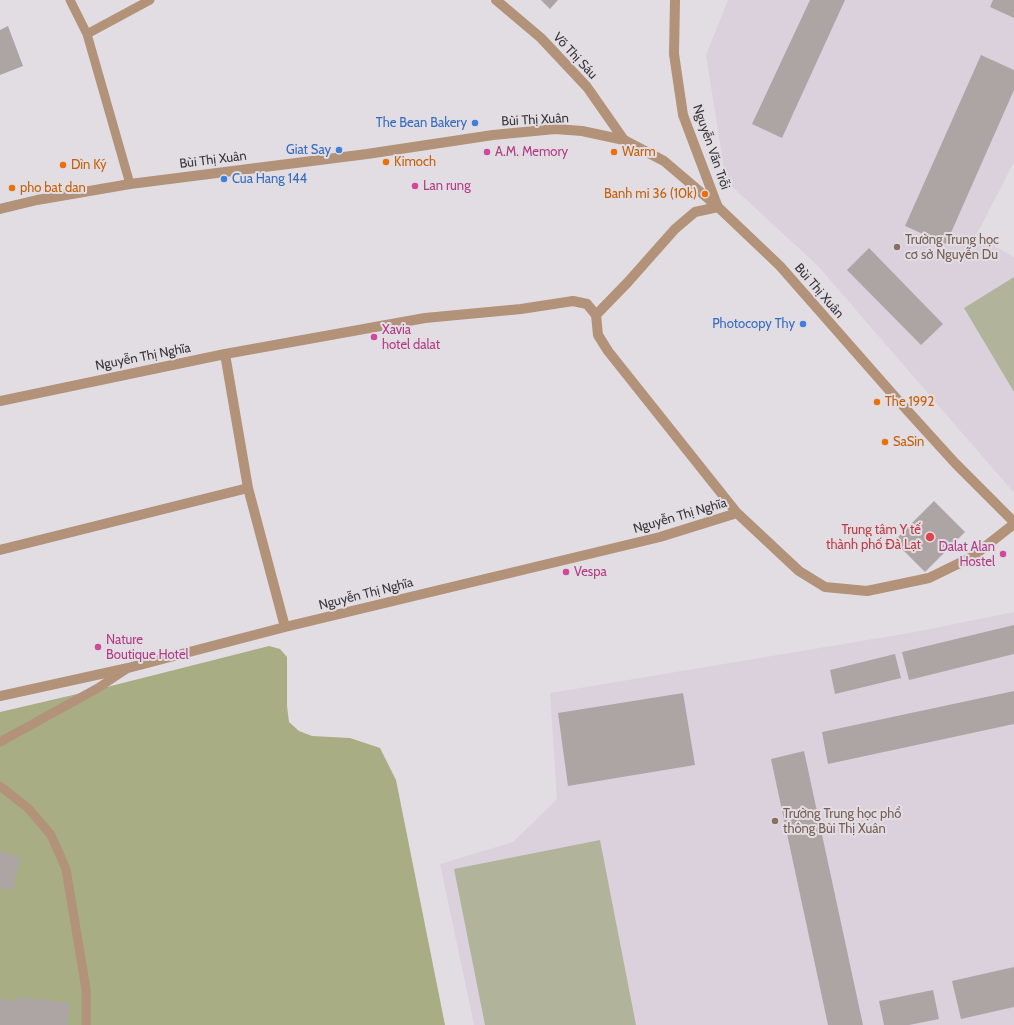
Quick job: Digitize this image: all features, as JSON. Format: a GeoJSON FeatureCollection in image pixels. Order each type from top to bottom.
{"type":"FeatureCollection","features":[{"type":"Feature","properties":{"kind":"street","name":"Võ Thị Sáu"},"geometry":{"type":"LineString","coordinates":[[496,0],[541,38],[588,87],[624,140]]}},
{"type":"Feature","properties":{"kind":"street","name":"Nguyễn Văn Trỗi"},"geometry":{"type":"LineString","coordinates":[[675,0],[674,54],[683,115],[718,207]]}},
{"type":"Feature","properties":{"kind":"street","name":"Bùi Thị Xuân"},"geometry":{"type":"LineString","coordinates":[[0,209],[38,200],[130,184],[366,154],[493,135],[555,129],[582,131],[624,140],[664,161],[718,207],[780,266],[906,410],[1014,523]]}},
{"type":"Feature","properties":{"kind":"street"},"geometry":{"type":"LineString","coordinates":[[596,315],[628,282],[674,229],[695,212],[718,207]]}},
{"type":"Feature","properties":{"kind":"street","name":"Nguyễn Thị Nghĩa"},"geometry":{"type":"LineString","coordinates":[[0,401],[225,354],[425,318],[521,309],[573,301],[587,304],[596,315],[598,335],[608,351],[737,513],[799,571],[825,587],[866,591],[929,578],[972,557],[1014,523]]}},
{"type":"Feature","properties":{"kind":"street"},"geometry":{"type":"LineString","coordinates":[[225,354],[248,488],[285,627]]}},
{"type":"Feature","properties":{"kind":"street"},"geometry":{"type":"LineString","coordinates":[[0,550],[248,488]]}},
{"type":"Feature","properties":{"kind":"street","name":"Nguyễn Thị Nghĩa"},"geometry":{"type":"LineString","coordinates":[[0,696],[128,668],[285,627],[660,537],[737,513]]}},
{"type":"Feature","properties":{"kind":"lane"},"geometry":{"type":"LineString","coordinates":[[70,0],[87,34],[130,184]]}},
{"type":"Feature","properties":{"kind":"lane"},"geometry":{"type":"LineString","coordinates":[[87,34],[150,0]]}},
{"type":"Feature","properties":{"kind":"lane"},"geometry":{"type":"LineString","coordinates":[[0,742],[98,688],[128,668]]}},
{"type":"Feature","properties":{"kind":"lane"},"geometry":{"type":"LineString","coordinates":[[0,786],[28,808],[51,835],[66,869],[86,989],[86,1025]]}},
{"type":"Feature","properties":{"kind":"shaded area","name":"Trường Trung học cơ sở Nguyễn Du"},"geometry":{"type":"Polygon","coordinates":[[[728,0],[1014,0],[1014,162],[976,236],[1014,257],[1014,493],[818,266],[726,181],[706,55],[728,0]]]}},
{"type":"Feature","properties":{"kind":"shaded area","name":"Trường Trung học phổ thông Bùi Thị Xuân"},"geometry":{"type":"Polygon","coordinates":[[[1014,612],[1014,1025],[474,1025],[440,864],[513,842],[557,799],[550,693],[915,632],[1014,612]]]}},
{"type":"Feature","properties":{"kind":"green space"},"geometry":{"type":"Polygon","coordinates":[[[1014,277],[1014,392],[964,308],[1014,277]]]}},
{"type":"Feature","properties":{"kind":"green space"},"geometry":{"type":"Polygon","coordinates":[[[269,646],[280,649],[287,657],[287,706],[289,722],[299,731],[312,736],[350,738],[380,748],[396,780],[445,1025],[0,1025],[0,712],[103,688],[269,646]]]}},
{"type":"Feature","properties":{"kind":"green space"},"geometry":{"type":"Polygon","coordinates":[[[600,840],[636,1025],[485,1025],[454,869],[600,840]]]}},
{"type":"Feature","properties":{"kind":"building"},"geometry":{"type":"Polygon","coordinates":[[[541,0],[558,0],[550,9],[541,0]]]}},
{"type":"Feature","properties":{"kind":"building"},"geometry":{"type":"Polygon","coordinates":[[[810,0],[845,0],[782,138],[752,124],[810,0]]]}},
{"type":"Feature","properties":{"kind":"building"},"geometry":{"type":"Polygon","coordinates":[[[993,0],[1014,0],[1014,18],[990,7],[993,0]]]}},
{"type":"Feature","properties":{"kind":"building"},"geometry":{"type":"Polygon","coordinates":[[[8,26],[23,66],[0,75],[0,30],[8,26]]]}},
{"type":"Feature","properties":{"kind":"building"},"geometry":{"type":"Polygon","coordinates":[[[981,55],[1014,70],[1014,90],[946,244],[905,226],[981,55]]]}},
{"type":"Feature","properties":{"kind":"building"},"geometry":{"type":"Polygon","coordinates":[[[869,248],[943,324],[921,345],[847,270],[869,248]]]}},
{"type":"Feature","properties":{"kind":"building","name":"Trung tâm Y tế thành phố Đà Lạt"},"geometry":{"type":"Polygon","coordinates":[[[934,501],[965,532],[925,572],[894,541],[934,501]]]}},
{"type":"Feature","properties":{"kind":"building"},"geometry":{"type":"Polygon","coordinates":[[[1014,625],[1014,654],[909,680],[902,652],[1014,625]]]}},
{"type":"Feature","properties":{"kind":"building"},"geometry":{"type":"Polygon","coordinates":[[[895,654],[901,678],[835,694],[830,670],[895,654]]]}},
{"type":"Feature","properties":{"kind":"building"},"geometry":{"type":"Polygon","coordinates":[[[1014,691],[1014,724],[828,764],[822,732],[1014,691]]]}},
{"type":"Feature","properties":{"kind":"building"},"geometry":{"type":"Polygon","coordinates":[[[683,693],[695,765],[568,786],[558,713],[683,693]]]}},
{"type":"Feature","properties":{"kind":"building"},"geometry":{"type":"Polygon","coordinates":[[[804,751],[863,1025],[828,1025],[771,759],[804,751]]]}},
{"type":"Feature","properties":{"kind":"building"},"geometry":{"type":"Polygon","coordinates":[[[0,851],[21,857],[12,891],[0,887],[0,851]]]}},
{"type":"Feature","properties":{"kind":"building"},"geometry":{"type":"Polygon","coordinates":[[[1014,967],[1014,1007],[961,1019],[952,981],[1014,967]]]}},
{"type":"Feature","properties":{"kind":"building"},"geometry":{"type":"Polygon","coordinates":[[[933,990],[939,1019],[909,1025],[884,1025],[879,1001],[933,990]]]}},
{"type":"Feature","properties":{"kind":"building"},"geometry":{"type":"Polygon","coordinates":[[[18,997],[70,1003],[68,1025],[0,1025],[0,999],[17,1001],[18,997]]]}},
{"type":"Feature","properties":{"kind":"place","name":"The Bean Bakery"},"geometry":{"type":"Point","coordinates":[475,123]}},
{"type":"Feature","properties":{"kind":"place","name":"Giat Say"},"geometry":{"type":"Point","coordinates":[339,150]}},
{"type":"Feature","properties":{"kind":"place","name":"A.M. Memory"},"geometry":{"type":"Point","coordinates":[487,152]}},
{"type":"Feature","properties":{"kind":"place","name":"Warm"},"geometry":{"type":"Point","coordinates":[614,152]}},
{"type":"Feature","properties":{"kind":"place","name":"Kimoch"},"geometry":{"type":"Point","coordinates":[386,162]}},
{"type":"Feature","properties":{"kind":"place","name":"Dìn Ký"},"geometry":{"type":"Point","coordinates":[63,165]}},
{"type":"Feature","properties":{"kind":"place","name":"Cua Hang 144"},"geometry":{"type":"Point","coordinates":[224,179]}},
{"type":"Feature","properties":{"kind":"place","name":"Lan rung"},"geometry":{"type":"Point","coordinates":[415,186]}},
{"type":"Feature","properties":{"kind":"place","name":"pho bat dan"},"geometry":{"type":"Point","coordinates":[12,188]}},
{"type":"Feature","properties":{"kind":"place","name":"Banh mi 36 (10k)"},"geometry":{"type":"Point","coordinates":[705,194]}},
{"type":"Feature","properties":{"kind":"place","name":"Trường Trung học cơ sở Nguyễn Du"},"geometry":{"type":"Point","coordinates":[897,247]}},
{"type":"Feature","properties":{"kind":"place","name":"Photocopy Thy"},"geometry":{"type":"Point","coordinates":[803,324]}},
{"type":"Feature","properties":{"kind":"place","name":"Xavia hotel dalat"},"geometry":{"type":"Point","coordinates":[374,337]}},
{"type":"Feature","properties":{"kind":"place","name":"The 1992"},"geometry":{"type":"Point","coordinates":[877,402]}},
{"type":"Feature","properties":{"kind":"place","name":"SaSin"},"geometry":{"type":"Point","coordinates":[885,442]}},
{"type":"Feature","properties":{"kind":"place","name":"Trung tâm Y tế thành phố Đà Lạt"},"geometry":{"type":"Point","coordinates":[930,537]}},
{"type":"Feature","properties":{"kind":"place","name":"Dalat Alan Hostel"},"geometry":{"type":"Point","coordinates":[1003,554]}},
{"type":"Feature","properties":{"kind":"place","name":"Vespa"},"geometry":{"type":"Point","coordinates":[566,572]}},
{"type":"Feature","properties":{"kind":"place","name":"Nature Boutique Hotel"},"geometry":{"type":"Point","coordinates":[98,647]}},
{"type":"Feature","properties":{"kind":"place","name":"Trường Trung học phổ thông Bùi Thị Xuân"},"geometry":{"type":"Point","coordinates":[775,821]}}]}
